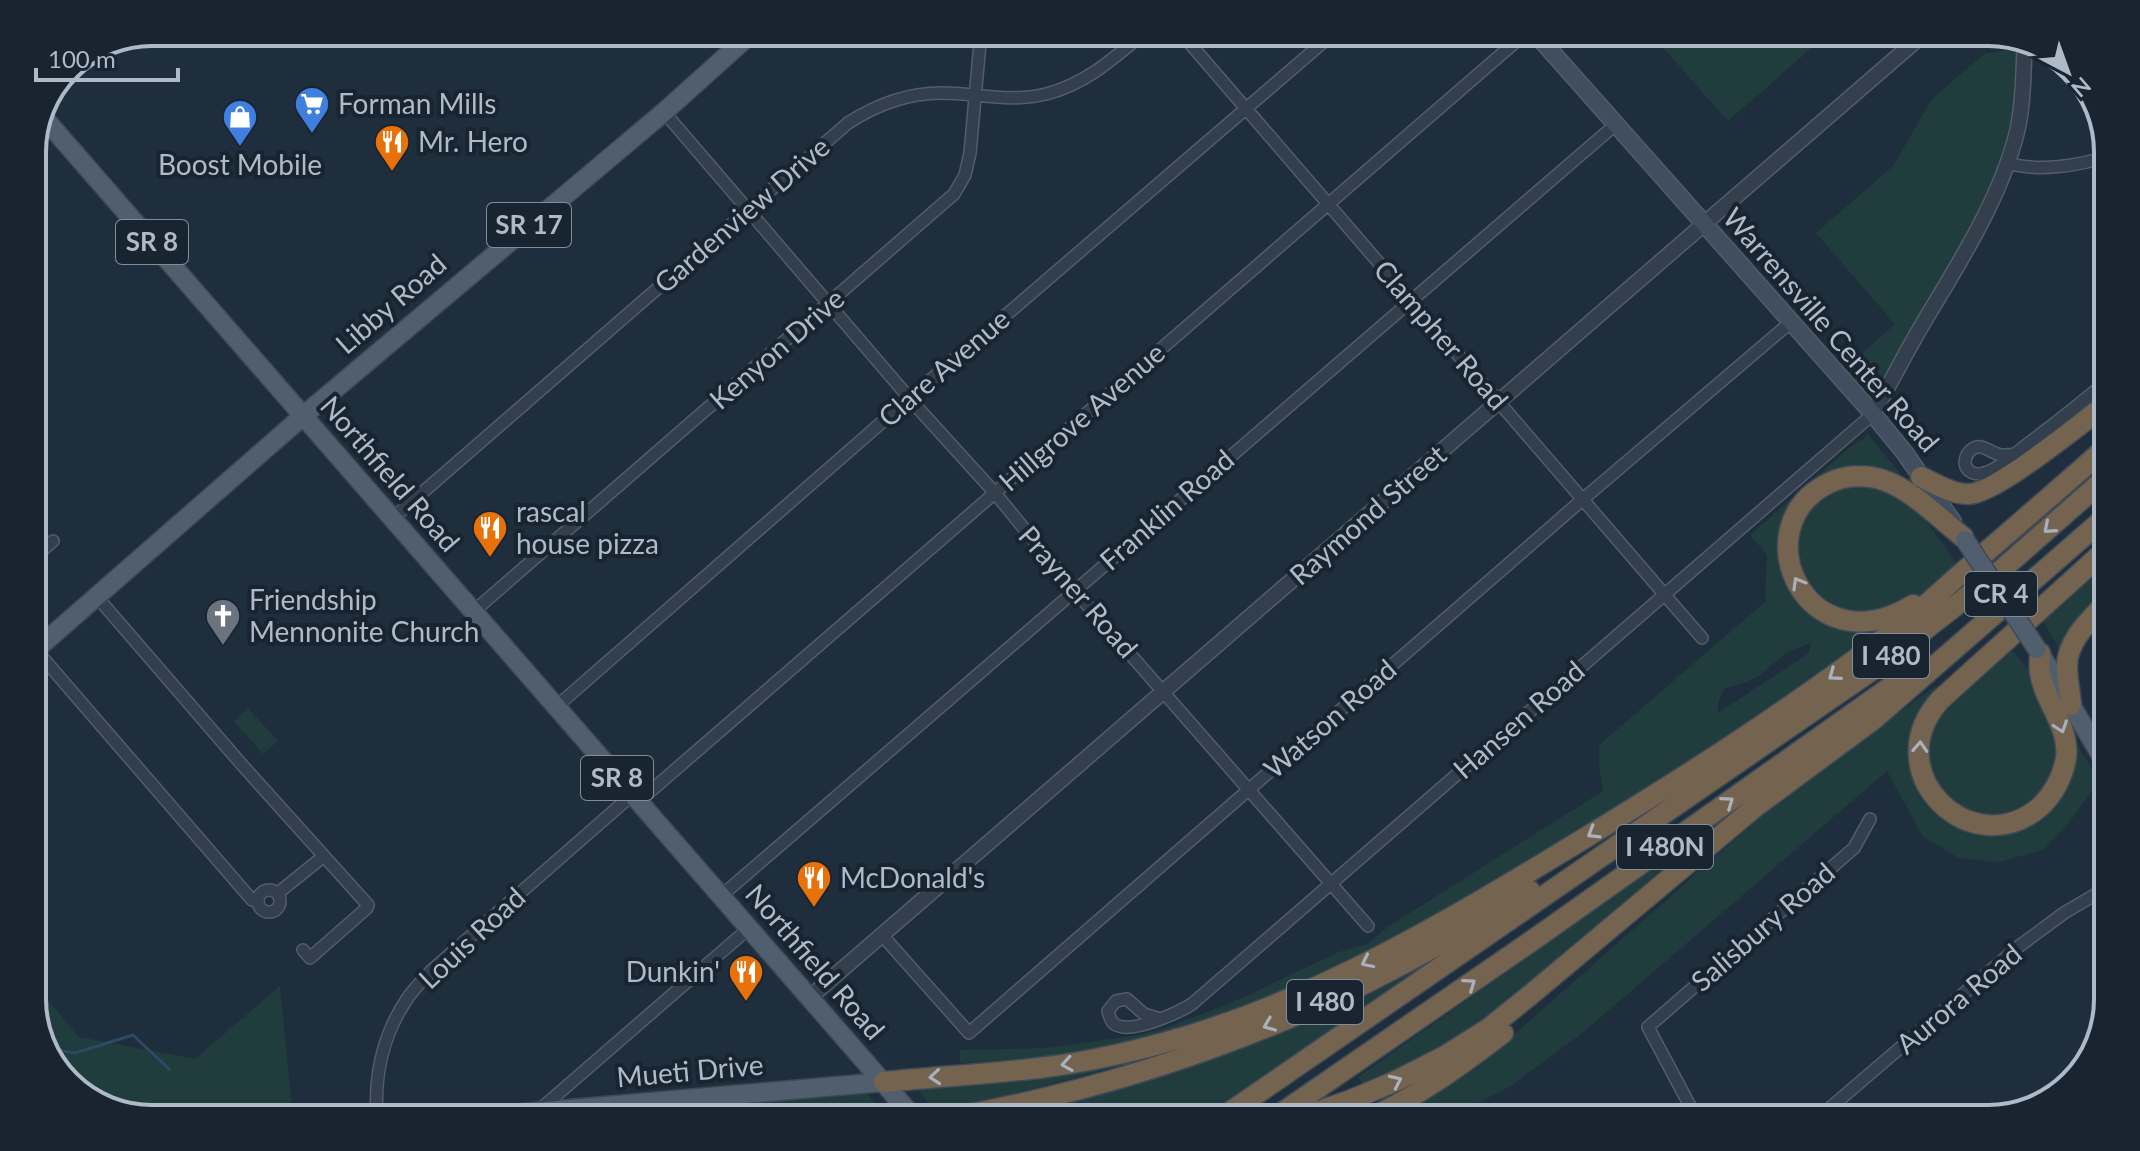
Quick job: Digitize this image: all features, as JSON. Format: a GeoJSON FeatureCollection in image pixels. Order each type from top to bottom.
{"type":"FeatureCollection","features":[{"type":"Feature","properties":{"kind":"highway"},"geometry":{"type":"LineString","coordinates":[[1921,477],[1955,492],[1983,491],[2006,478],[2094,413]]}},
{"type":"Feature","properties":{"kind":"highway"},"geometry":{"type":"LineString","coordinates":[[884,1082],[1041,1068],[1133,1050],[1237,1018],[1336,977],[1407,943],[1619,817],[1734,744],[1864,653],[1925,606],[2094,458]]}},
{"type":"Feature","properties":{"kind":"highway"},"geometry":{"type":"LineString","coordinates":[[1960,574],[1905,610],[1876,620],[1851,622],[1819,609],[1800,590],[1790,568],[1788,538],[1799,511],[1808,499],[1833,481],[1856,476],[1876,477],[1897,486],[1964,538]]}},
{"type":"Feature","properties":{"kind":"highway","name":"I 480"},"geometry":{"type":"LineString","coordinates":[[1015,1105],[1122,1077],[1220,1044],[1368,982],[1442,943],[1658,816],[1900,649],[2000,571],[2094,488]]}},
{"type":"Feature","properties":{"kind":"highway","name":"I 480"},"geometry":{"type":"LineString","coordinates":[[1336,1105],[1375,1091],[1445,1056],[1509,1012],[1736,822],[1874,719],[2094,527]]}},
{"type":"Feature","properties":{"kind":"highway"},"geometry":{"type":"LineString","coordinates":[[2039,651],[2044,687],[2065,738],[2062,774],[2048,799],[2027,816],[2004,824],[1966,820],[1941,804],[1924,780],[1918,750],[1923,724],[1940,700],[2094,561]]}},
{"type":"Feature","properties":{"kind":"highway","name":"I 480N"},"geometry":{"type":"LineString","coordinates":[[1293,1105],[1536,938],[1991,616]]}},
{"type":"Feature","properties":{"kind":"highway"},"geometry":{"type":"LineString","coordinates":[[2071,705],[2067,664],[2069,652],[2080,632],[2094,616]]}},
{"type":"Feature","properties":{"kind":"highway","name":"I 480N"},"geometry":{"type":"LineString","coordinates":[[1240,1105],[1658,816]]}},
{"type":"Feature","properties":{"kind":"highway"},"geometry":{"type":"LineString","coordinates":[[1395,1105],[1464,1063],[1510,1028],[1550,994],[1597,939]]}},
{"type":"Feature","properties":{"kind":"main road","name":"Libby Road"},"geometry":{"type":"LineString","coordinates":[[46,641],[303,416],[664,112],[737,46]]}},
{"type":"Feature","properties":{"kind":"main road","name":"Warrensville Center Road"},"geometry":{"type":"LineString","coordinates":[[1546,46],[1873,414],[1964,538],[2039,651],[2094,744]]}},
{"type":"Feature","properties":{"kind":"main road","name":"Northfield Road"},"geometry":{"type":"LineString","coordinates":[[50,125],[903,1105]]}},
{"type":"Feature","properties":{"kind":"main road","name":"Mueti Drive"},"geometry":{"type":"LineString","coordinates":[[618,1105],[884,1082]]}},
{"type":"Feature","properties":{"kind":"street","name":"Kenyon Drive"},"geometry":{"type":"LineString","coordinates":[[473,612],[954,194],[965,175],[970,153],[980,46]]}},
{"type":"Feature","properties":{"kind":"street","name":"Gardenview Drive"},"geometry":{"type":"LineString","coordinates":[[392,519],[831,137],[865,113],[900,98],[920,94],[1007,99],[1045,94],[1077,83],[1128,46]]}},
{"type":"Feature","properties":{"kind":"street","name":"Clampher Road"},"geometry":{"type":"LineString","coordinates":[[1192,46],[1702,638]]}},
{"type":"Feature","properties":{"kind":"street","name":"Clare Avenue"},"geometry":{"type":"LineString","coordinates":[[556,707],[1319,46]]}},
{"type":"Feature","properties":{"kind":"street","name":"Hillgrove Avenue"},"geometry":{"type":"LineString","coordinates":[[635,798],[995,493],[1511,46]]}},
{"type":"Feature","properties":{"kind":"street","name":"Raymond Street"},"geometry":{"type":"LineString","coordinates":[[809,998],[1910,46]]}},
{"type":"Feature","properties":{"kind":"street"},"geometry":{"type":"LineString","coordinates":[[1873,414],[1957,267],[2008,163],[2021,105],[2024,53]]}},
{"type":"Feature","properties":{"kind":"street","name":"Prayner Road"},"geometry":{"type":"LineString","coordinates":[[664,112],[909,398],[995,493],[1074,590],[1368,926]]}},
{"type":"Feature","properties":{"kind":"street","name":"Franklin Road"},"geometry":{"type":"LineString","coordinates":[[720,897],[1615,125]]}},
{"type":"Feature","properties":{"kind":"street"},"geometry":{"type":"LineString","coordinates":[[2008,163],[2052,166],[2094,160]]}},
{"type":"Feature","properties":{"kind":"street","name":"Watson Road"},"geometry":{"type":"LineString","coordinates":[[882,935],[969,1033],[1791,322]]}},
{"type":"Feature","properties":{"kind":"street"},"geometry":{"type":"LineString","coordinates":[[2015,454],[2094,392]]}},
{"type":"Feature","properties":{"kind":"street","name":"Hansen Road"},"geometry":{"type":"LineString","coordinates":[[1160,1019],[1192,1004],[1873,414]]}},
{"type":"Feature","properties":{"kind":"street"},"geometry":{"type":"LineString","coordinates":[[46,547],[53,541]]}},
{"type":"Feature","properties":{"kind":"street"},"geometry":{"type":"LineString","coordinates":[[97,597],[368,905],[310,958],[303,950]]}},
{"type":"Feature","properties":{"kind":"street"},"geometry":{"type":"LineString","coordinates":[[46,665],[252,900],[258,901],[265,911],[275,910],[281,901],[278,893],[324,856]]}},
{"type":"Feature","properties":{"kind":"street","name":"Louis Road"},"geometry":{"type":"LineString","coordinates":[[376,1105],[379,1062],[407,999],[432,970],[635,798]]}},
{"type":"Feature","properties":{"kind":"street","name":"Salisbury Road"},"geometry":{"type":"LineString","coordinates":[[1690,1105],[1648,1027],[1854,848],[1870,819]]}},
{"type":"Feature","properties":{"kind":"street","name":"Aurora Road"},"geometry":{"type":"LineString","coordinates":[[1833,1105],[2018,947],[2094,895]]}},
{"type":"Feature","properties":{"kind":"street"},"geometry":{"type":"LineString","coordinates":[[545,1105],[748,929]]}},
{"type":"Feature","properties":{"kind":"green space"},"geometry":{"type":"Polygon","coordinates":[[[1661,46],[1814,46],[1728,121],[1661,46]]]}},
{"type":"Feature","properties":{"kind":"green space"},"geometry":{"type":"Polygon","coordinates":[[[2012,49],[2023,53],[2008,163],[1873,414],[1838,375],[1895,324],[1816,233],[1893,166],[1932,99],[1984,54],[2012,49]]]}},
{"type":"Feature","properties":{"kind":"green space"},"geometry":{"type":"Polygon","coordinates":[[[1867,433],[1917,494],[1866,472],[1788,514],[1789,587],[1882,630],[1681,769],[1431,921],[1283,993],[1187,1028],[1119,1046],[1034,1058],[960,1063],[960,1050],[1047,1048],[1139,1035],[1231,1003],[1339,952],[1367,944],[1389,926],[1603,791],[1599,745],[1765,602],[1767,555],[1750,535],[1848,449],[1863,440],[1867,433]],[[1811,643],[1787,652],[1759,676],[1724,689],[1718,702],[1718,713],[1809,653],[1811,643]]]}},
{"type":"Feature","properties":{"kind":"green space"},"geometry":{"type":"Polygon","coordinates":[[[1875,482],[1920,512],[1959,567],[1916,597],[1867,616],[1831,607],[1799,575],[1796,533],[1804,514],[1836,487],[1875,482]]]}},
{"type":"Feature","properties":{"kind":"green space"},"geometry":{"type":"Polygon","coordinates":[[[2094,570],[2094,615],[2064,657],[2041,618],[2094,570]]]}},
{"type":"Feature","properties":{"kind":"green space"},"geometry":{"type":"Polygon","coordinates":[[[2009,647],[2038,686],[2063,758],[2034,804],[1994,819],[1950,805],[1927,773],[1928,729],[1934,714],[2009,647]]]}},
{"type":"Feature","properties":{"kind":"green space"},"geometry":{"type":"Polygon","coordinates":[[[1935,686],[1940,693],[1915,756],[1968,826],[2043,812],[2073,738],[2094,772],[2094,787],[2069,823],[2042,850],[1999,862],[1959,858],[1923,837],[1887,771],[1581,1034],[1511,1086],[1474,1105],[1409,1105],[1502,1045],[1767,811],[1935,686]]]}},
{"type":"Feature","properties":{"kind":"green space"},"geometry":{"type":"Polygon","coordinates":[[[248,708],[278,741],[263,754],[234,721],[248,708]]]}},
{"type":"Feature","properties":{"kind":"green space"},"geometry":{"type":"Polygon","coordinates":[[[1712,827],[1716,832],[1526,990],[1446,1048],[1364,1086],[1358,1077],[1712,827]]]}},
{"type":"Feature","properties":{"kind":"green space"},"geometry":{"type":"Polygon","coordinates":[[[1445,953],[1222,1105],[1031,1105],[1445,953]]]}},
{"type":"Feature","properties":{"kind":"green space"},"geometry":{"type":"Polygon","coordinates":[[[280,986],[292,1105],[152,1105],[131,1103],[105,1094],[82,1079],[64,1058],[52,1033],[46,1006],[46,998],[79,1037],[195,1059],[280,986]]]}},
{"type":"Feature","properties":{"kind":"green space"},"geometry":{"type":"Polygon","coordinates":[[[1110,1064],[1111,1068],[965,1105],[929,1105],[918,1090],[930,1084],[944,1087],[1024,1079],[1110,1064]]]}},
{"type":"Feature","properties":{"kind":"green space"},"geometry":{"type":"Polygon","coordinates":[[[865,1091],[876,1105],[696,1105],[865,1091]]]}},
{"type":"Feature","properties":{"kind":"waterway"},"geometry":{"type":"LineString","coordinates":[[60,1050],[75,1053],[133,1035],[169,1069]]}},
{"type":"Feature","properties":{"kind":"place","name":"Forman Mills"},"geometry":{"type":"Point","coordinates":[312,135]}},
{"type":"Feature","properties":{"kind":"place","name":"Boost Mobile"},"geometry":{"type":"Point","coordinates":[240,148]}},
{"type":"Feature","properties":{"kind":"place","name":"Mr. Hero"},"geometry":{"type":"Point","coordinates":[392,173]}},
{"type":"Feature","properties":{"kind":"place","name":"rascal house pizza"},"geometry":{"type":"Point","coordinates":[490,559]}},
{"type":"Feature","properties":{"kind":"place","name":"Friendship Mennonite Church"},"geometry":{"type":"Point","coordinates":[223,647]}},
{"type":"Feature","properties":{"kind":"place","name":"McDonald's"},"geometry":{"type":"Point","coordinates":[814,909]}},
{"type":"Feature","properties":{"kind":"place","name":"Dunkin'"},"geometry":{"type":"Point","coordinates":[746,1003]}}]}
